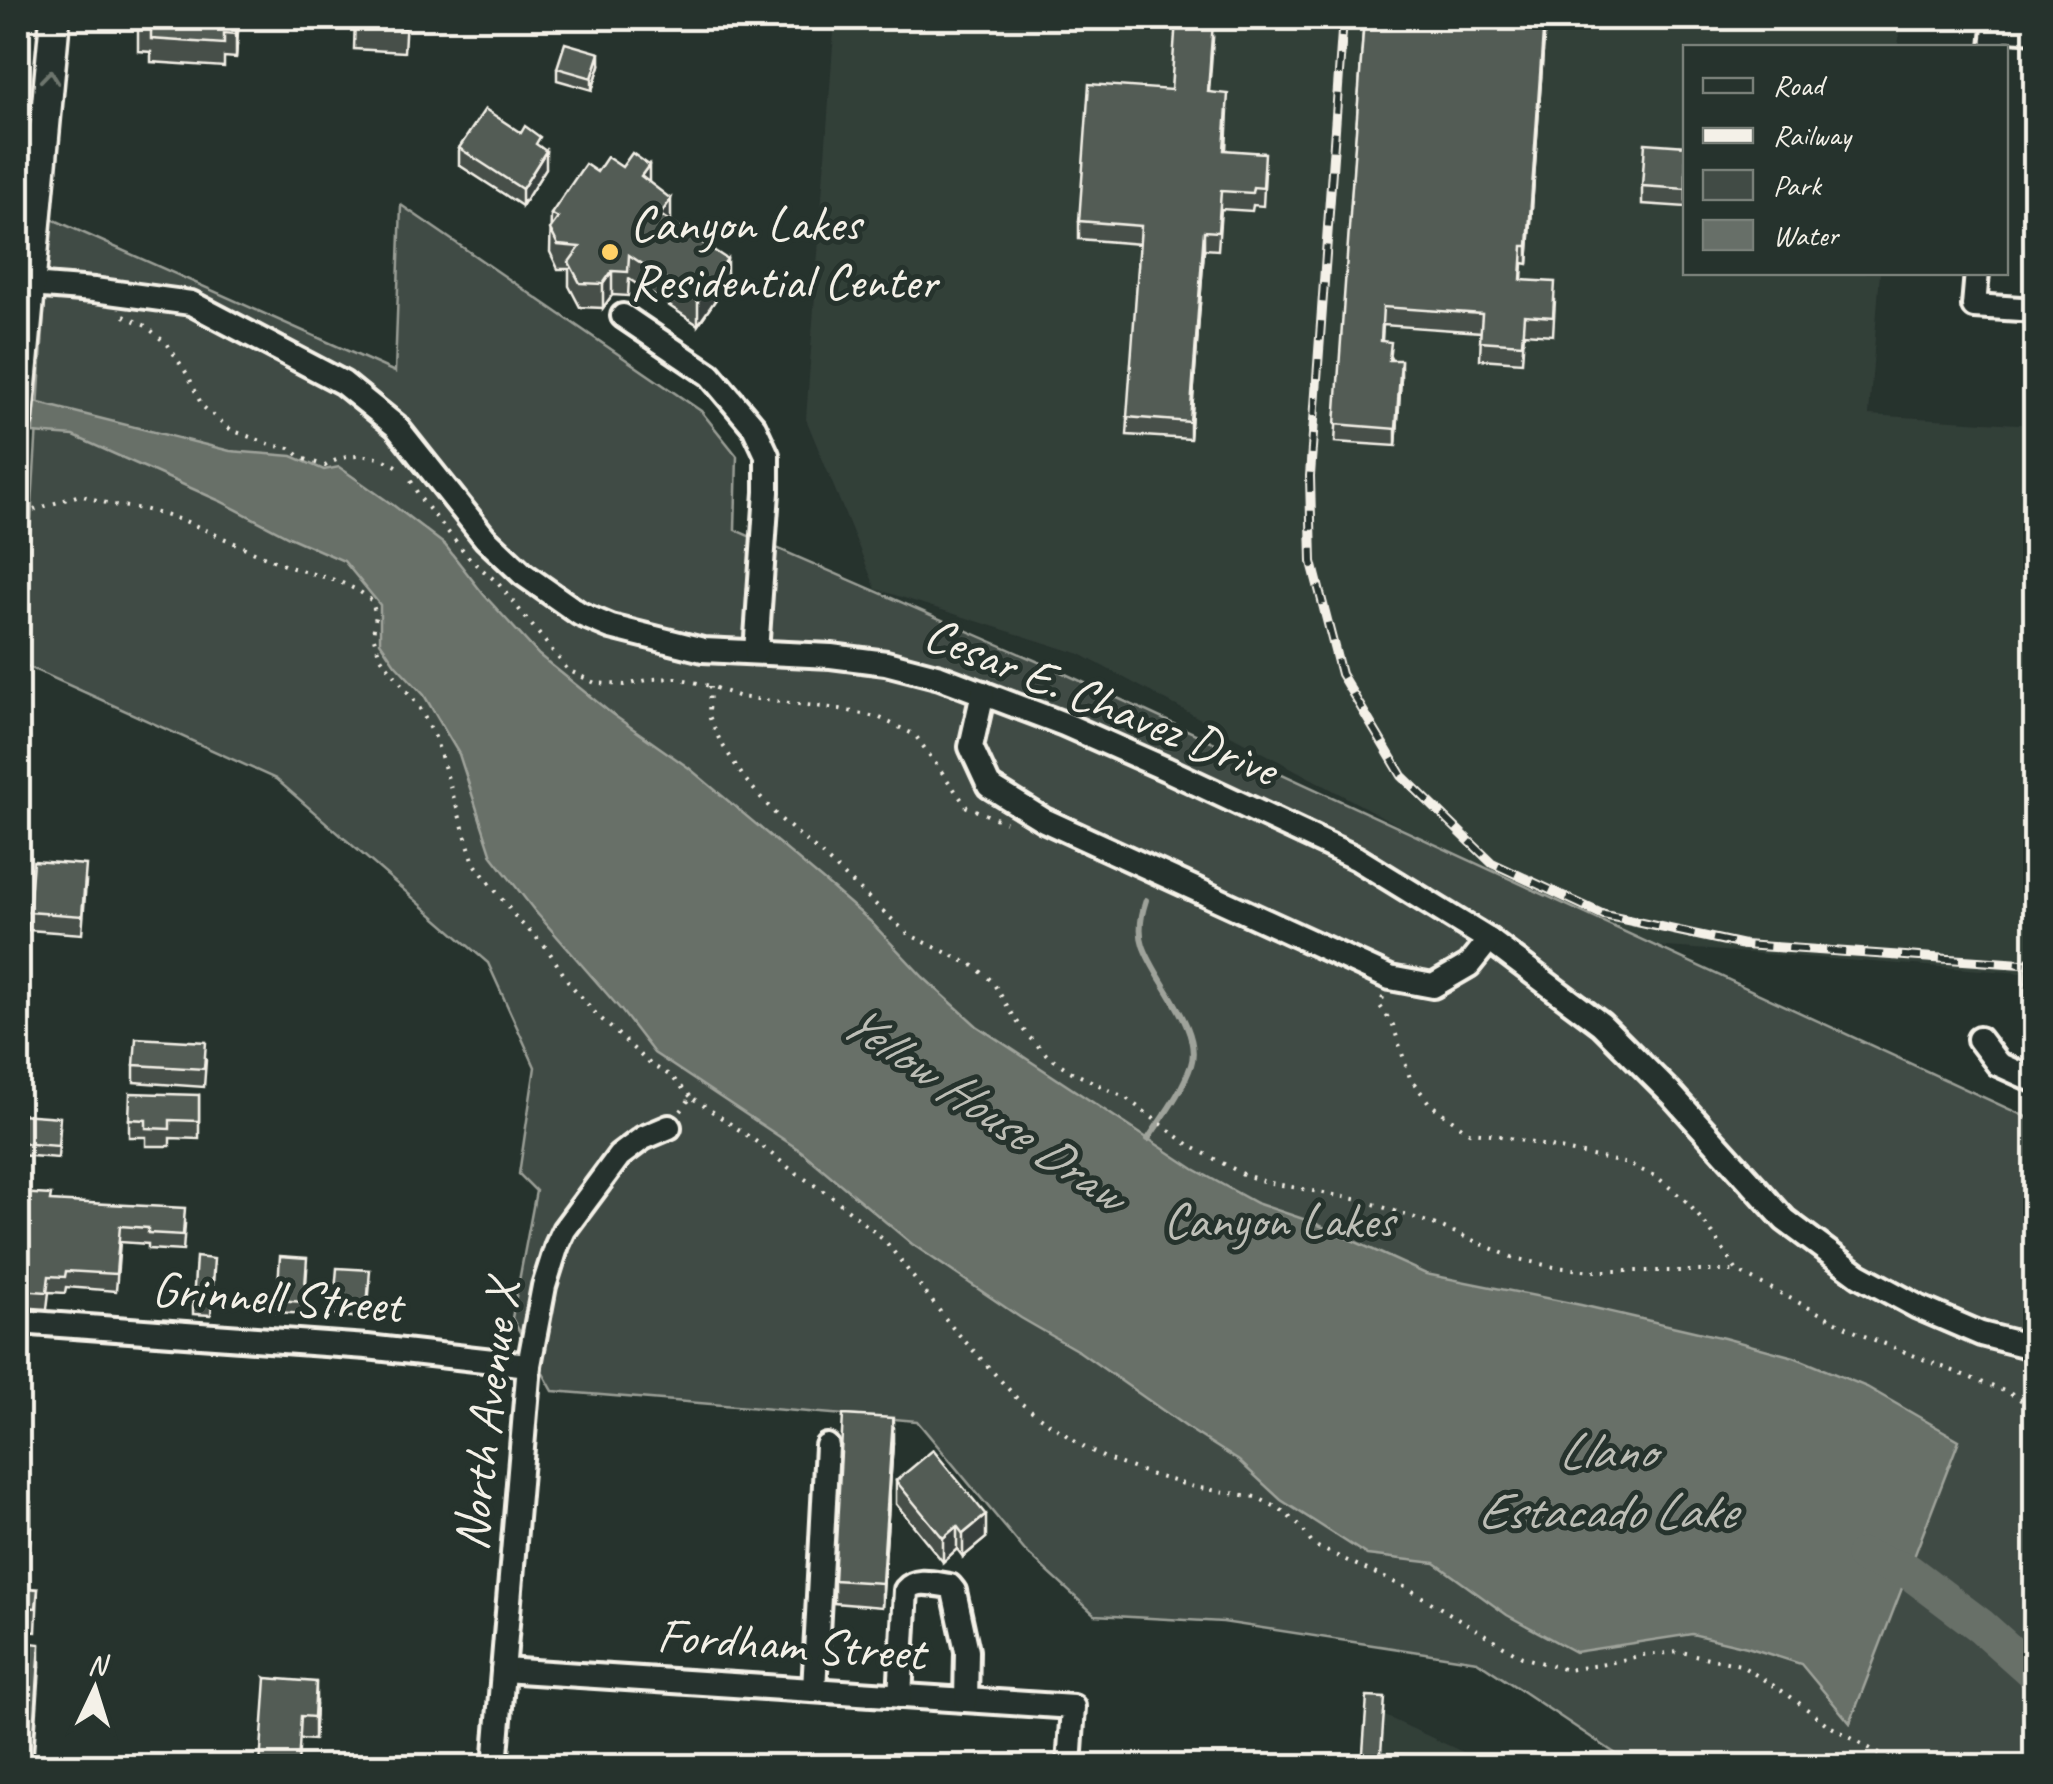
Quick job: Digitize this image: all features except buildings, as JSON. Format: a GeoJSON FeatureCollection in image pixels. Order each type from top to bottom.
{"type":"FeatureCollection","features":[{"type":"Feature","properties":{"kind":"main road"},"geometry":{"type":"LineString","coordinates":[[18,418],[23,284],[56,18]]}},
{"type":"Feature","properties":{"kind":"street"},"geometry":{"type":"LineString","coordinates":[[1993,45],[1995,28],[2036,32]]}},
{"type":"Feature","properties":{"kind":"street"},"geometry":{"type":"LineString","coordinates":[[1977,275],[1974,306],[2036,310]]}},
{"type":"Feature","properties":{"kind":"street","name":"Cesar E. Chavez Drive"},"geometry":{"type":"LineString","coordinates":[[23,284],[190,303],[343,383],[396,426],[485,538],[523,574],[580,614],[611,627],[703,650],[886,662],[940,677],[1064,724],[1356,858],[1489,940],[1601,1024],[1673,1096],[1785,1220],[1859,1275],[1918,1308],[1981,1334],[2036,1348]]}},
{"type":"Feature","properties":{"kind":"street"},"geometry":{"type":"LineString","coordinates":[[623,316],[710,375],[754,427],[767,455],[756,652]]}},
{"type":"Feature","properties":{"kind":"street"},"geometry":{"type":"LineString","coordinates":[[983,693],[972,747],[989,786],[1044,820],[1390,978],[1434,986],[1468,965],[1489,940]]}},
{"type":"Feature","properties":{"kind":"street"},"geometry":{"type":"LineString","coordinates":[[1979,1039],[1998,1064],[2036,1081]]}},
{"type":"Feature","properties":{"kind":"street","name":"North Avenue X"},"geometry":{"type":"LineString","coordinates":[[495,1766],[528,1365],[544,1286],[564,1230],[619,1156],[642,1138],[669,1127]]}},
{"type":"Feature","properties":{"kind":"street","name":"Grinnell Street"},"geometry":{"type":"LineString","coordinates":[[18,1322],[367,1347],[528,1365]]}},
{"type":"Feature","properties":{"kind":"street"},"geometry":{"type":"LineString","coordinates":[[814,1690],[827,1446]]}},
{"type":"Feature","properties":{"kind":"street"},"geometry":{"type":"LineString","coordinates":[[900,1696],[906,1590],[916,1582],[950,1586],[954,1591],[967,1651],[966,1700]]}},
{"type":"Feature","properties":{"kind":"street","name":"Fordham Street"},"geometry":{"type":"LineString","coordinates":[[503,1670],[1073,1707],[1069,1766]]}},
{"type":"Feature","properties":{"kind":"path"},"geometry":{"type":"LineString","coordinates":[[24,514],[80,495],[143,509],[186,521],[286,566],[338,581],[370,600],[376,614],[373,634],[380,656],[419,706],[435,737],[474,863],[518,920],[546,946],[570,984],[597,1016],[650,1064],[870,1227],[1022,1404],[1080,1445],[1152,1475],[1194,1487],[1256,1497],[1280,1509],[1301,1527],[1313,1545],[1410,1589],[1522,1657],[1567,1670],[1680,1652],[1740,1665],[1828,1725],[1900,1766]]}},
{"type":"Feature","properties":{"kind":"path"},"geometry":{"type":"LineString","coordinates":[[710,686],[708,716],[720,741],[744,778],[778,817],[908,934],[974,966],[992,981],[1016,1020],[1047,1055],[1070,1071],[1126,1098],[1192,1146],[1255,1179],[1365,1201],[1514,1258],[1592,1271],[1738,1271],[1862,1335],[2009,1393],[2036,1409]]}},
{"type":"Feature","properties":{"kind":"path"},"geometry":{"type":"LineString","coordinates":[[1390,978],[1380,1006],[1393,1024],[1410,1078],[1430,1104],[1469,1132],[1628,1164],[1657,1177],[1687,1202],[1738,1271]]}},
{"type":"Feature","properties":{"kind":"path"},"geometry":{"type":"LineString","coordinates":[[669,1127],[692,1097]]}},
{"type":"Feature","properties":{"kind":"shaded area"},"geometry":{"type":"Polygon","coordinates":[[[835,18],[1900,18],[1898,45],[1683,45],[1683,275],[1880,275],[1869,415],[2035,425],[2035,974],[1653,946],[1431,843],[1080,654],[876,589],[806,419],[835,18]]]}},
{"type":"Feature","properties":{"kind":"shaded area"},"geometry":{"type":"Polygon","coordinates":[[[1367,1714],[1385,1716],[1493,1766],[1363,1766],[1367,1714]]]}},
{"type":"Feature","properties":{"kind":"green space","name":"Canyon Lakes"},"geometry":{"type":"Polygon","coordinates":[[[401,205],[701,411],[737,456],[735,530],[1048,666],[2035,1121],[2035,1766],[1634,1766],[1477,1661],[1223,1622],[1095,1615],[1025,1551],[917,1421],[553,1391],[512,1318],[536,1191],[519,1174],[535,1067],[488,963],[276,779],[22,664],[50,218],[395,372],[401,205]]]}},
{"type":"Feature","properties":{"kind":"water","name":"Llano Estacado Lake"},"geometry":{"type":"Polygon","coordinates":[[[35,402],[230,451],[292,456],[324,470],[339,467],[445,545],[539,655],[612,714],[689,768],[832,888],[977,1026],[1194,1169],[1256,1203],[1312,1222],[1426,1274],[1581,1305],[1794,1357],[1867,1387],[1959,1440],[1850,1723],[1801,1664],[1692,1634],[1575,1652],[1507,1615],[1435,1563],[1367,1555],[1281,1500],[1239,1461],[1080,1352],[1021,1318],[912,1244],[801,1151],[654,1053],[534,910],[492,856],[459,754],[424,695],[380,642],[380,605],[344,561],[74,436],[33,433],[35,402]]]}},
{"type":"Feature","properties":{"kind":"waterway"},"geometry":{"type":"LineString","coordinates":[[1146,900],[1141,922],[1143,945],[1184,1020],[1193,1051],[1183,1085],[1148,1139]]}},
{"type":"Feature","properties":{"kind":"waterway","name":"Yellow House Draw"},"geometry":{"type":"LineString","coordinates":[[1863,1556],[1908,1571],[1981,1626],[2036,1675]]}},
{"type":"Feature","properties":{"kind":"railway"},"geometry":{"type":"LineString","coordinates":[[1343,18],[1310,476],[1312,562],[1341,674],[1402,776],[1492,863],[1604,915],[1744,945],[2036,965]]}},
{"type":"Feature","properties":{"kind":"place","name":"Canyon Lakes Residential Center"},"geometry":{"type":"Point","coordinates":[610,252]}}]}
